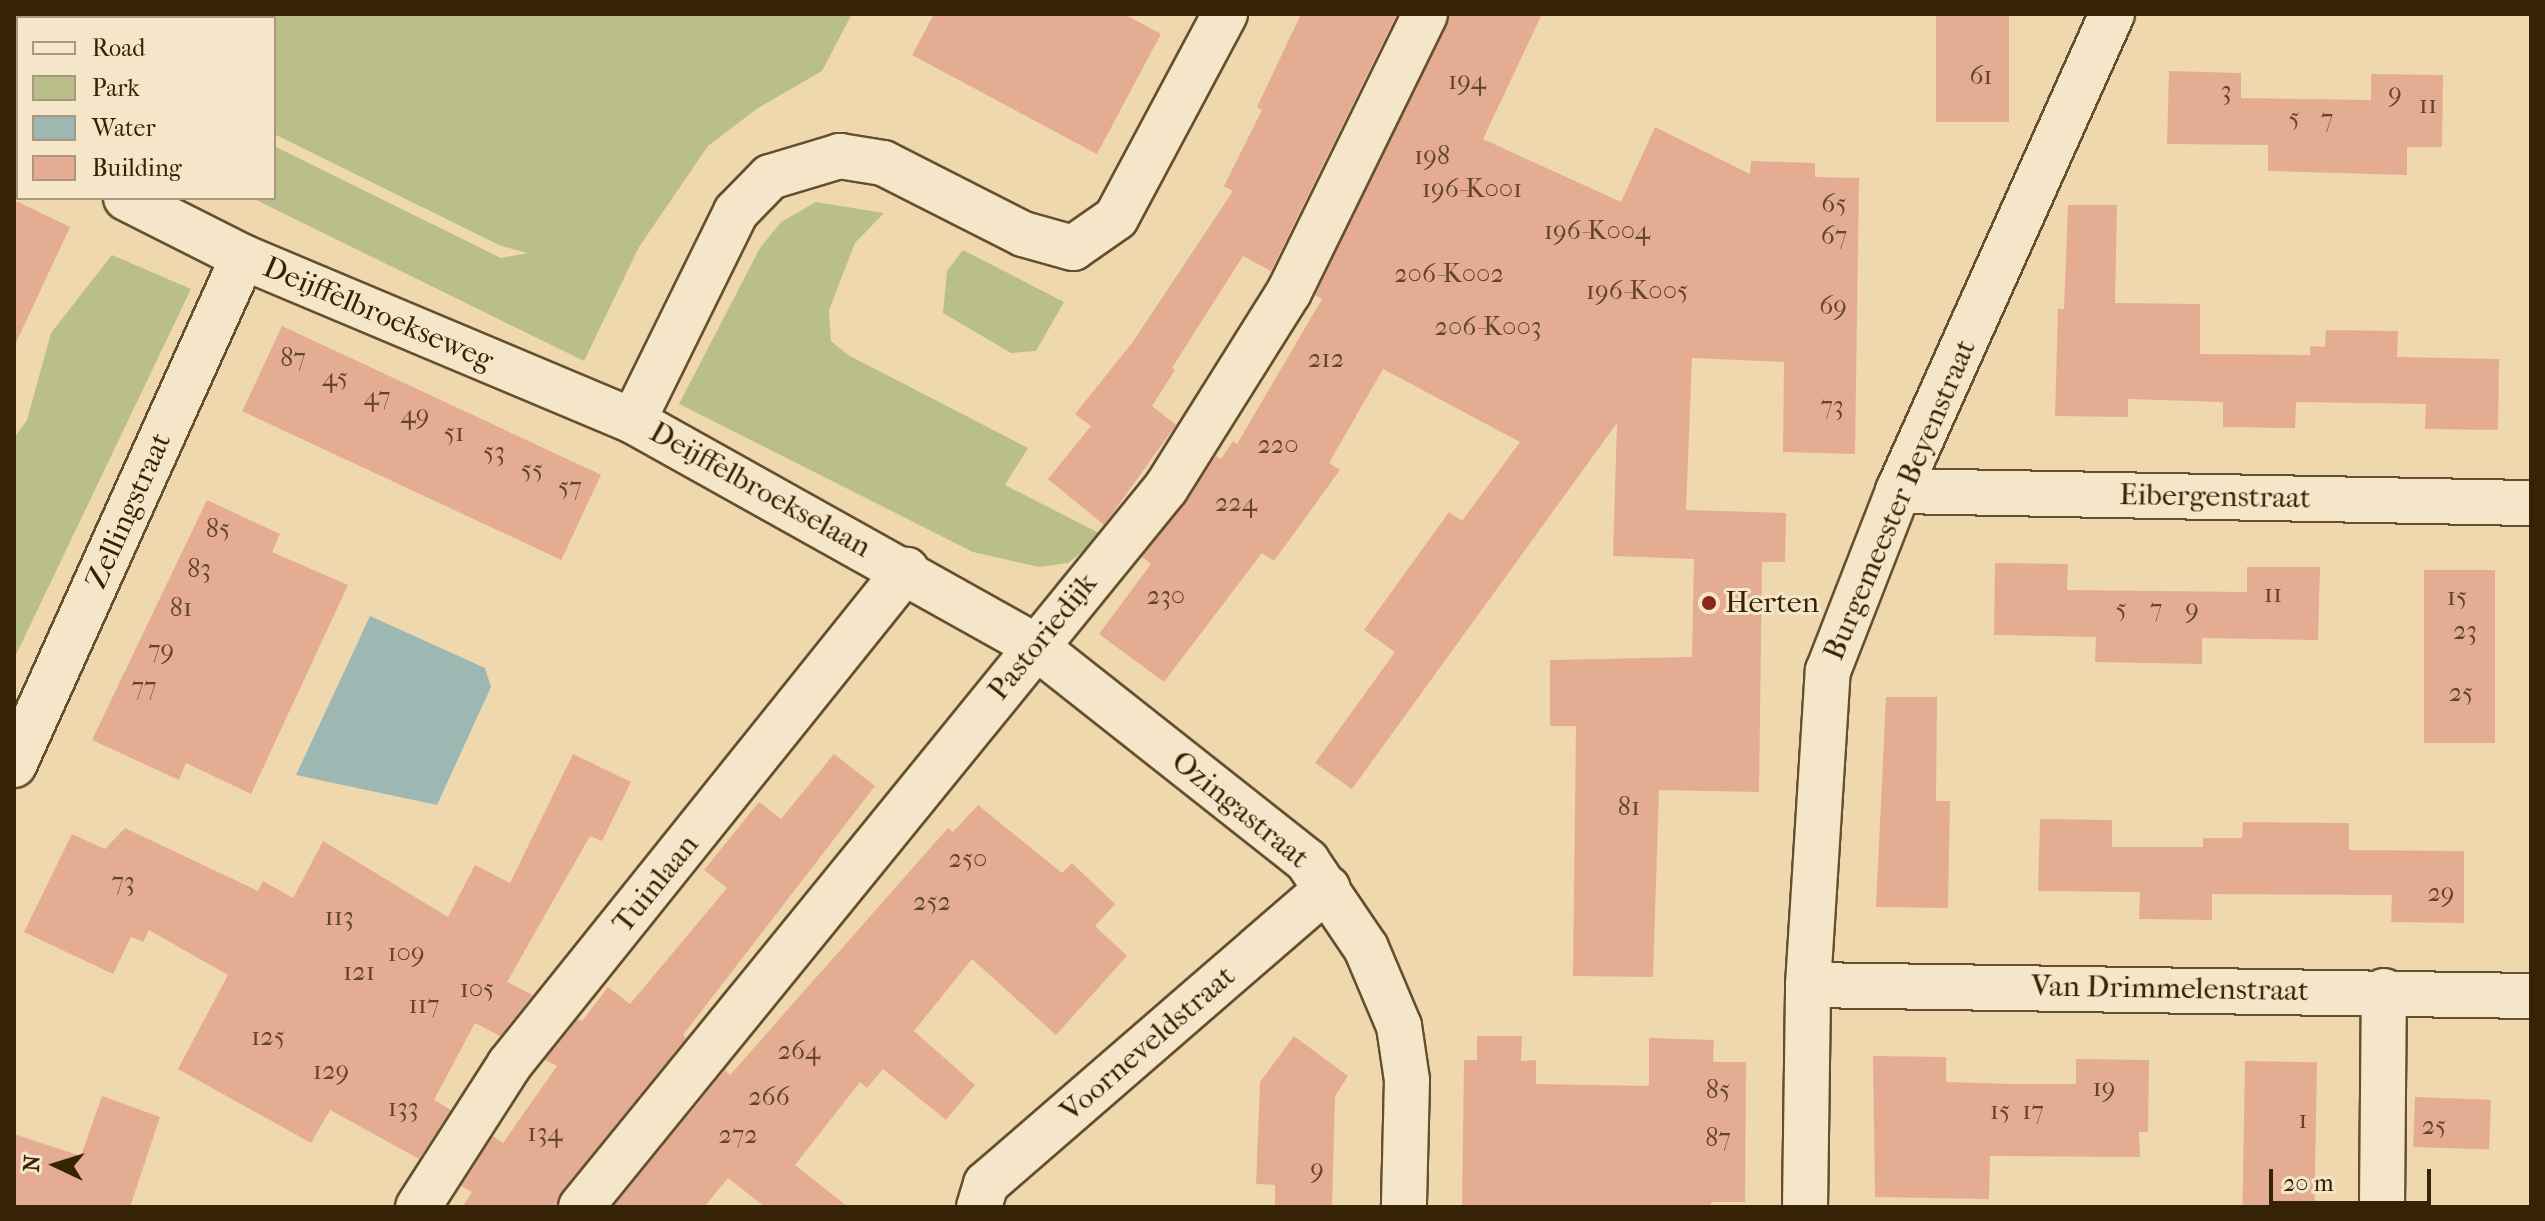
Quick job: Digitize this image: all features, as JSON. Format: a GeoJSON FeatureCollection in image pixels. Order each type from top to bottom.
{"type":"FeatureCollection","features":[{"type":"Feature","properties":{"kind":"street","name":"Deijffelbroekselaan"},"geometry":{"type":"LineString","coordinates":[[1035,646],[906,570],[633,421],[736,212],[770,177],[840,156],[883,163],[1023,234],[1073,248],[1116,218],[1225,14]]}},
{"type":"Feature","properties":{"kind":"street","name":"Pastoriedijk"},"geometry":{"type":"LineString","coordinates":[[581,1207],[1166,488],[1289,292],[1425,14]]}},
{"type":"Feature","properties":{"kind":"street","name":"Burgemeester Beyenstraat"},"geometry":{"type":"LineString","coordinates":[[1805,1207],[1808,985],[1828,671],[1898,491],[2112,14]]}},
{"type":"Feature","properties":{"kind":"street","name":"Deijffelbroekseweg"},"geometry":{"type":"LineString","coordinates":[[130,200],[243,257],[633,421]]}},
{"type":"Feature","properties":{"kind":"street","name":"Zellingstraat"},"geometry":{"type":"LineString","coordinates":[[14,765],[243,257]]}},
{"type":"Feature","properties":{"kind":"street","name":"Eibergenstraat"},"geometry":{"type":"LineString","coordinates":[[1898,491],[2531,503]]}},
{"type":"Feature","properties":{"kind":"street","name":"Tuinlaan"},"geometry":{"type":"LineString","coordinates":[[418,1207],[509,1065],[906,570]]}},
{"type":"Feature","properties":{"kind":"street","name":"Ozingastraat"},"geometry":{"type":"LineString","coordinates":[[1035,646],[1307,861],[1328,888],[1366,948],[1399,1026],[1407,1080],[1404,1207]]}},
{"type":"Feature","properties":{"kind":"street","name":"Voorneveldstraat"},"geometry":{"type":"LineString","coordinates":[[979,1207],[986,1184],[1328,888]]}},
{"type":"Feature","properties":{"kind":"street","name":"Van Drimmelenstraat"},"geometry":{"type":"LineString","coordinates":[[1808,985],[2384,991],[2531,996]]}},
{"type":"Feature","properties":{"kind":"street"},"geometry":{"type":"LineString","coordinates":[[2382,1207],[2384,991]]}},
{"type":"Feature","properties":{"kind":"green space"},"geometry":{"type":"Polygon","coordinates":[[[30,14],[852,14],[822,71],[758,108],[708,146],[639,247],[584,361],[256,200],[276,200],[276,147],[501,258],[528,253],[501,246],[276,135],[276,16],[30,14]]]}},
{"type":"Feature","properties":{"kind":"green space"},"geometry":{"type":"Polygon","coordinates":[[[816,202],[884,213],[855,243],[829,310],[831,341],[848,355],[1028,448],[1005,485],[1103,535],[1068,563],[1039,567],[973,552],[679,404],[760,248],[781,222],[816,202]]]}},
{"type":"Feature","properties":{"kind":"green space"},"geometry":{"type":"Polygon","coordinates":[[[963,250],[1064,302],[1036,351],[1011,353],[943,313],[947,271],[963,250]]]}},
{"type":"Feature","properties":{"kind":"green space"},"geometry":{"type":"Polygon","coordinates":[[[112,255],[191,289],[14,659],[14,438],[27,420],[51,333],[112,255]]]}},
{"type":"Feature","properties":{"kind":"water"},"geometry":{"type":"Polygon","coordinates":[[[370,616],[485,668],[491,687],[437,805],[296,775],[370,616]]]}},
{"type":"Feature","properties":{"kind":"building"},"geometry":{"type":"Polygon","coordinates":[[[934,14],[1124,14],[1161,34],[1097,154],[912,55],[934,14]]]}},
{"type":"Feature","properties":{"kind":"building"},"geometry":{"type":"Polygon","coordinates":[[[1301,14],[1397,14],[1271,271],[1243,256],[1172,368],[1175,370],[1152,406],[1176,425],[1104,525],[1048,479],[1091,426],[1075,414],[1132,343],[1233,191],[1224,186],[1262,110],[1257,107],[1301,14]]]}},
{"type":"Feature","properties":{"kind":"building"},"geometry":{"type":"Polygon","coordinates":[[[1450,14],[1542,14],[1483,139],[1621,202],[1655,127],[1750,174],[1751,161],[1815,163],[1815,177],[1859,178],[1855,454],[1783,452],[1784,362],[1692,358],[1686,510],[1786,513],[1785,562],[1762,562],[1759,792],[1659,790],[1653,977],[1573,976],[1576,726],[1550,726],[1550,660],[1692,657],[1694,559],[1613,556],[1617,423],[1352,789],[1315,763],[1395,652],[1364,630],[1449,512],[1462,521],[1520,442],[1383,369],[1329,463],[1340,470],[1274,561],[1262,553],[1164,682],[1099,634],[1151,564],[1142,557],[1216,456],[1221,459],[1233,441],[1237,444],[1322,299],[1315,295],[1450,14]]]}},
{"type":"Feature","properties":{"kind":"building"},"geometry":{"type":"Polygon","coordinates":[[[1936,14],[2009,14],[2009,122],[1936,122],[1936,14]]]}},
{"type":"Feature","properties":{"kind":"building"},"geometry":{"type":"Polygon","coordinates":[[[2169,71],[2241,73],[2241,98],[2371,100],[2371,74],[2443,75],[2442,147],[2407,147],[2407,175],[2268,171],[2268,145],[2167,144],[2169,71]]]}},
{"type":"Feature","properties":{"kind":"building"},"geometry":{"type":"Polygon","coordinates":[[[14,200],[70,227],[14,347],[14,200]]]}},
{"type":"Feature","properties":{"kind":"building"},"geometry":{"type":"Polygon","coordinates":[[[2068,205],[2117,205],[2115,303],[2200,304],[2200,354],[2310,355],[2310,346],[2325,347],[2326,330],[2398,331],[2397,357],[2499,359],[2498,430],[2425,429],[2426,404],[2296,402],[2295,428],[2223,427],[2223,402],[2128,399],[2128,417],[2055,416],[2058,309],[2064,309],[2068,205]]]}},
{"type":"Feature","properties":{"kind":"building"},"geometry":{"type":"Polygon","coordinates":[[[282,326],[601,475],[561,560],[242,411],[282,326]]]}},
{"type":"Feature","properties":{"kind":"building"},"geometry":{"type":"Polygon","coordinates":[[[207,500],[280,534],[272,552],[348,585],[251,794],[186,763],[179,780],[92,740],[207,500]]]}},
{"type":"Feature","properties":{"kind":"building"},"geometry":{"type":"Polygon","coordinates":[[[1995,563],[2068,564],[2067,590],[2247,592],[2247,567],[2320,567],[2318,640],[2202,638],[2202,664],[2095,662],[2096,637],[1994,635],[1995,563]]]}},
{"type":"Feature","properties":{"kind":"building"},"geometry":{"type":"Polygon","coordinates":[[[2424,570],[2495,570],[2495,743],[2424,743],[2424,570]]]}},
{"type":"Feature","properties":{"kind":"building"},"geometry":{"type":"Polygon","coordinates":[[[1886,697],[1937,697],[1936,801],[1950,801],[1948,908],[1876,907],[1886,697]]]}},
{"type":"Feature","properties":{"kind":"building"},"geometry":{"type":"Polygon","coordinates":[[[573,754],[631,782],[602,841],[590,836],[507,982],[533,995],[500,1036],[475,1023],[434,1100],[451,1110],[419,1159],[330,1110],[311,1143],[178,1069],[228,975],[149,930],[143,942],[131,937],[113,974],[24,932],[72,834],[105,849],[125,828],[258,891],[263,881],[293,898],[323,841],[448,917],[475,865],[510,883],[573,754]]]}},
{"type":"Feature","properties":{"kind":"building"},"geometry":{"type":"Polygon","coordinates":[[[834,754],[875,786],[683,1035],[686,1038],[562,1191],[557,1207],[462,1207],[472,1192],[461,1186],[493,1136],[503,1143],[557,1066],[545,1060],[578,1019],[582,1021],[608,987],[630,1004],[727,888],[704,870],[759,802],[781,819],[834,754]]]}},
{"type":"Feature","properties":{"kind":"building"},"geometry":{"type":"Polygon","coordinates":[[[978,805],[1062,873],[1072,863],[1115,904],[1095,926],[1127,956],[1056,1035],[972,959],[914,1031],[975,1085],[946,1120],[883,1069],[867,1088],[860,1082],[795,1165],[848,1207],[765,1207],[728,1178],[704,1207],[613,1207],[725,1070],[730,1075],[948,828],[953,832],[978,805]]]}},
{"type":"Feature","properties":{"kind":"building"},"geometry":{"type":"Polygon","coordinates":[[[2040,819],[2112,820],[2112,847],[2203,847],[2203,838],[2242,838],[2243,822],[2349,823],[2349,850],[2464,851],[2464,923],[2391,922],[2392,895],[2212,894],[2212,920],[2139,919],[2140,892],[2038,891],[2040,819]]]}},
{"type":"Feature","properties":{"kind":"building"},"geometry":{"type":"Polygon","coordinates":[[[1294,1036],[1348,1076],[1335,1096],[1332,1207],[1275,1207],[1275,1185],[1256,1184],[1260,1082],[1294,1036]]]}},
{"type":"Feature","properties":{"kind":"building"},"geometry":{"type":"Polygon","coordinates":[[[1477,1036],[1522,1036],[1521,1061],[1536,1060],[1536,1084],[1649,1086],[1649,1038],[1714,1040],[1713,1062],[1746,1062],[1745,1202],[1711,1202],[1711,1207],[1462,1207],[1464,1060],[1477,1060],[1477,1036]]]}},
{"type":"Feature","properties":{"kind":"building"},"geometry":{"type":"Polygon","coordinates":[[[1873,1056],[1946,1057],[1946,1082],[2012,1084],[2076,1084],[2076,1059],[2149,1060],[2148,1132],[2139,1132],[2140,1157],[1990,1156],[1989,1199],[1875,1197],[1873,1056]]]}},
{"type":"Feature","properties":{"kind":"building"},"geometry":{"type":"Polygon","coordinates":[[[2245,1061],[2317,1062],[2314,1207],[2242,1207],[2245,1061]]]}},
{"type":"Feature","properties":{"kind":"building"},"geometry":{"type":"Polygon","coordinates":[[[102,1096],[160,1117],[130,1207],[14,1207],[14,1134],[81,1156],[102,1096]]]}},
{"type":"Feature","properties":{"kind":"building"},"geometry":{"type":"Polygon","coordinates":[[[2415,1097],[2491,1100],[2489,1150],[2413,1147],[2415,1097]]]}},
{"type":"Feature","properties":{"kind":"place","name":"Herten"},"geometry":{"type":"Point","coordinates":[1709,603]}}]}
